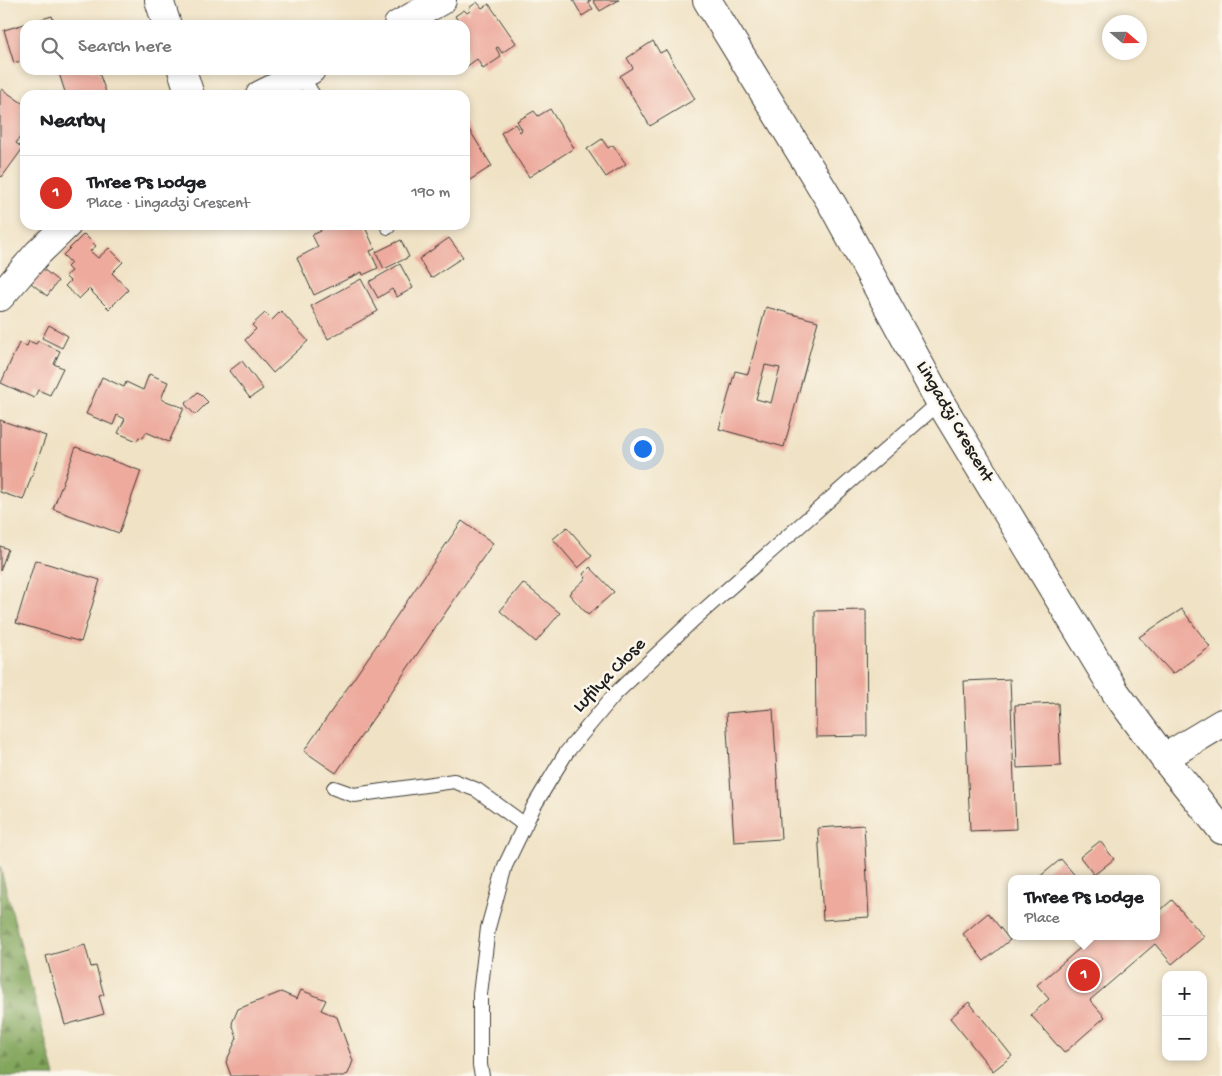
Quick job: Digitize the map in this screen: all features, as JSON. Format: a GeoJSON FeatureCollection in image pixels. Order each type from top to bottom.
{"type":"FeatureCollection","features":[{"type":"Feature","properties":{"kind":"street"},"geometry":{"type":"LineString","coordinates":[[159,0],[165,20]]}},
{"type":"Feature","properties":{"kind":"street"},"geometry":{"type":"LineString","coordinates":[[407,20],[442,0]]}},
{"type":"Feature","properties":{"kind":"street","name":"Lingadzi Crescent"},"geometry":{"type":"LineString","coordinates":[[707,0],[832,204],[940,402],[1116,693],[1164,758],[1222,830]]}},
{"type":"Feature","properties":{"kind":"street"},"geometry":{"type":"LineString","coordinates":[[184,75],[188,90]]}},
{"type":"Feature","properties":{"kind":"street"},"geometry":{"type":"LineString","coordinates":[[276,90],[308,80]]}},
{"type":"Feature","properties":{"kind":"street"},"geometry":{"type":"LineString","coordinates":[[0,297],[38,253],[62,230]]}},
{"type":"Feature","properties":{"kind":"street"},"geometry":{"type":"LineString","coordinates":[[1164,758],[1222,723]]}},
{"type":"Feature","properties":{"kind":"lane","name":"Lufilya Close"},"geometry":{"type":"LineString","coordinates":[[482,1076],[480,1066],[480,994],[488,928],[505,866],[534,806],[566,753],[615,694],[694,619],[940,402]]}},
{"type":"Feature","properties":{"kind":"lane"},"geometry":{"type":"LineString","coordinates":[[334,788],[354,795],[454,781],[477,790],[525,824]]}},
{"type":"Feature","properties":{"kind":"green space"},"geometry":{"type":"Polygon","coordinates":[[[0,866],[55,1076],[0,1076],[0,866]]]}},
{"type":"Feature","properties":{"kind":"building"},"geometry":{"type":"Polygon","coordinates":[[[573,0],[591,0],[588,2],[593,9],[582,16],[573,0]]]}},
{"type":"Feature","properties":{"kind":"building"},"geometry":{"type":"Polygon","coordinates":[[[593,0],[619,0],[600,11],[593,0]]]}},
{"type":"Feature","properties":{"kind":"building"},"geometry":{"type":"Polygon","coordinates":[[[477,2],[482,8],[489,4],[516,43],[502,53],[498,47],[496,48],[501,57],[483,69],[477,59],[470,64],[470,20],[457,20],[455,16],[464,10],[467,13],[470,11],[469,8],[477,2]]]}},
{"type":"Feature","properties":{"kind":"building"},"geometry":{"type":"Polygon","coordinates":[[[52,16],[53,20],[38,20],[52,16]]]}},
{"type":"Feature","properties":{"kind":"building"},"geometry":{"type":"Polygon","coordinates":[[[20,25],[20,61],[14,63],[4,30],[20,25]]]}},
{"type":"Feature","properties":{"kind":"building"},"geometry":{"type":"Polygon","coordinates":[[[653,41],[660,53],[666,50],[695,99],[650,126],[620,76],[633,68],[627,58],[653,41]]]}},
{"type":"Feature","properties":{"kind":"building"},"geometry":{"type":"Polygon","coordinates":[[[60,75],[100,75],[105,90],[64,90],[60,75]]]}},
{"type":"Feature","properties":{"kind":"building"},"geometry":{"type":"Polygon","coordinates":[[[2,89],[20,102],[20,137],[16,143],[20,146],[20,152],[2,177],[0,175],[0,92],[2,89]]]}},
{"type":"Feature","properties":{"kind":"building"},"geometry":{"type":"Polygon","coordinates":[[[550,109],[574,148],[529,177],[501,133],[515,124],[520,132],[522,130],[517,121],[534,111],[538,116],[550,109]]]}},
{"type":"Feature","properties":{"kind":"building"},"geometry":{"type":"Polygon","coordinates":[[[470,131],[492,166],[470,180],[470,131]]]}},
{"type":"Feature","properties":{"kind":"building"},"geometry":{"type":"Polygon","coordinates":[[[602,139],[608,148],[613,145],[626,164],[606,177],[587,149],[602,139]]]}},
{"type":"Feature","properties":{"kind":"building"},"geometry":{"type":"Polygon","coordinates":[[[366,230],[375,249],[370,251],[378,268],[363,275],[362,272],[314,295],[297,258],[318,247],[312,235],[321,231],[366,230]]]}},
{"type":"Feature","properties":{"kind":"building"},"geometry":{"type":"Polygon","coordinates":[[[84,234],[96,246],[90,251],[98,258],[109,248],[123,262],[112,273],[128,290],[109,309],[89,289],[79,299],[65,286],[70,281],[65,276],[71,271],[67,267],[71,263],[63,255],[84,234]]]}},
{"type":"Feature","properties":{"kind":"building"},"geometry":{"type":"Polygon","coordinates":[[[449,238],[463,257],[431,278],[419,259],[449,238]]]}},
{"type":"Feature","properties":{"kind":"building"},"geometry":{"type":"Polygon","coordinates":[[[401,240],[409,257],[384,269],[376,252],[401,240]]]}},
{"type":"Feature","properties":{"kind":"building"},"geometry":{"type":"Polygon","coordinates":[[[400,264],[413,288],[397,297],[392,289],[378,298],[369,282],[400,264]]]}},
{"type":"Feature","properties":{"kind":"building"},"geometry":{"type":"Polygon","coordinates":[[[42,268],[58,281],[47,296],[31,283],[42,268]]]}},
{"type":"Feature","properties":{"kind":"building"},"geometry":{"type":"Polygon","coordinates":[[[361,279],[378,311],[328,339],[311,306],[361,279]]]}},
{"type":"Feature","properties":{"kind":"building"},"geometry":{"type":"Polygon","coordinates":[[[766,307],[818,321],[784,447],[719,429],[735,371],[748,374],[766,307]],[[765,365],[756,399],[771,403],[780,368],[765,365]]]}},
{"type":"Feature","properties":{"kind":"building"},"geometry":{"type":"Polygon","coordinates":[[[281,311],[308,341],[273,373],[245,340],[256,329],[252,325],[265,313],[272,320],[281,311]]]}},
{"type":"Feature","properties":{"kind":"building"},"geometry":{"type":"Polygon","coordinates":[[[49,325],[68,336],[62,348],[42,338],[49,325]]]}},
{"type":"Feature","properties":{"kind":"building"},"geometry":{"type":"Polygon","coordinates":[[[29,341],[36,344],[38,341],[60,351],[54,364],[63,368],[50,395],[38,390],[34,398],[1,383],[19,343],[27,346],[29,341]]]}},
{"type":"Feature","properties":{"kind":"building"},"geometry":{"type":"Polygon","coordinates":[[[242,361],[263,389],[250,398],[229,371],[242,361]]]}},
{"type":"Feature","properties":{"kind":"building"},"geometry":{"type":"Polygon","coordinates":[[[149,374],[168,382],[161,399],[184,408],[169,442],[146,432],[143,438],[139,437],[137,441],[118,433],[125,419],[117,415],[113,425],[86,414],[102,377],[124,387],[126,382],[143,390],[149,374]]]}},
{"type":"Feature","properties":{"kind":"building"},"geometry":{"type":"Polygon","coordinates":[[[198,392],[208,402],[195,415],[185,404],[198,392]]]}},
{"type":"Feature","properties":{"kind":"building"},"geometry":{"type":"Polygon","coordinates":[[[0,420],[46,436],[23,500],[0,492],[0,420]]]}},
{"type":"Feature","properties":{"kind":"building"},"geometry":{"type":"Polygon","coordinates":[[[76,447],[141,471],[119,533],[53,509],[76,447]]]}},
{"type":"Feature","properties":{"kind":"building"},"geometry":{"type":"Polygon","coordinates":[[[462,521],[493,543],[336,773],[304,751],[462,521]]]}},
{"type":"Feature","properties":{"kind":"building"},"geometry":{"type":"Polygon","coordinates":[[[567,527],[592,556],[578,568],[553,539],[567,527]]]}},
{"type":"Feature","properties":{"kind":"building"},"geometry":{"type":"Polygon","coordinates":[[[0,546],[8,549],[0,571],[0,546]]]}},
{"type":"Feature","properties":{"kind":"building"},"geometry":{"type":"Polygon","coordinates":[[[35,560],[100,580],[81,642],[16,623],[35,560]]]}},
{"type":"Feature","properties":{"kind":"building"},"geometry":{"type":"Polygon","coordinates":[[[590,567],[614,592],[588,615],[569,594],[586,578],[583,574],[590,567]]]}},
{"type":"Feature","properties":{"kind":"building"},"geometry":{"type":"Polygon","coordinates":[[[523,583],[560,613],[536,642],[500,611],[523,583]]]}},
{"type":"Feature","properties":{"kind":"building"},"geometry":{"type":"Polygon","coordinates":[[[1182,609],[1210,647],[1173,674],[1139,637],[1182,609]]]}},
{"type":"Feature","properties":{"kind":"building"},"geometry":{"type":"Polygon","coordinates":[[[866,610],[867,736],[816,737],[815,611],[866,610]]]}},
{"type":"Feature","properties":{"kind":"building"},"geometry":{"type":"Polygon","coordinates":[[[1010,679],[1016,829],[970,831],[964,681],[1010,679]]]}},
{"type":"Feature","properties":{"kind":"building"},"geometry":{"type":"Polygon","coordinates":[[[1058,703],[1061,766],[1017,768],[1015,705],[1058,703]]]}},
{"type":"Feature","properties":{"kind":"building"},"geometry":{"type":"Polygon","coordinates":[[[773,709],[781,839],[734,842],[726,713],[773,709]]]}},
{"type":"Feature","properties":{"kind":"building"},"geometry":{"type":"Polygon","coordinates":[[[864,825],[869,917],[823,920],[818,828],[864,825]]]}},
{"type":"Feature","properties":{"kind":"building"},"geometry":{"type":"Polygon","coordinates":[[[1100,841],[1114,859],[1094,875],[1080,857],[1100,841]]]}},
{"type":"Feature","properties":{"kind":"building"},"geometry":{"type":"Polygon","coordinates":[[[1061,859],[1075,875],[1042,875],[1061,859]]]}},
{"type":"Feature","properties":{"kind":"building"},"geometry":{"type":"Polygon","coordinates":[[[1172,900],[1204,937],[1172,964],[1155,944],[1090,1000],[1105,1017],[1064,1053],[1031,1015],[1049,999],[1037,985],[1089,940],[1160,940],[1160,910],[1172,900]]]}},
{"type":"Feature","properties":{"kind":"building"},"geometry":{"type":"Polygon","coordinates":[[[988,913],[1008,940],[1010,940],[984,961],[963,934],[988,913]]]}},
{"type":"Feature","properties":{"kind":"building"},"geometry":{"type":"Polygon","coordinates":[[[85,945],[91,967],[96,966],[104,995],[99,996],[104,1014],[65,1025],[46,956],[85,945]]]}},
{"type":"Feature","properties":{"kind":"building"},"geometry":{"type":"Polygon","coordinates":[[[301,990],[326,1000],[321,1010],[337,1017],[353,1061],[348,1074],[343,1076],[231,1076],[226,1062],[237,1038],[232,1023],[238,1009],[281,992],[297,999],[301,990]]]}},
{"type":"Feature","properties":{"kind":"building"},"geometry":{"type":"Polygon","coordinates":[[[969,1002],[1012,1056],[993,1071],[950,1018],[969,1002]]]}},
{"type":"Feature","properties":{"kind":"place","name":"Three Ps Lodge"},"geometry":{"type":"Point","coordinates":[1084,975]}}]}
